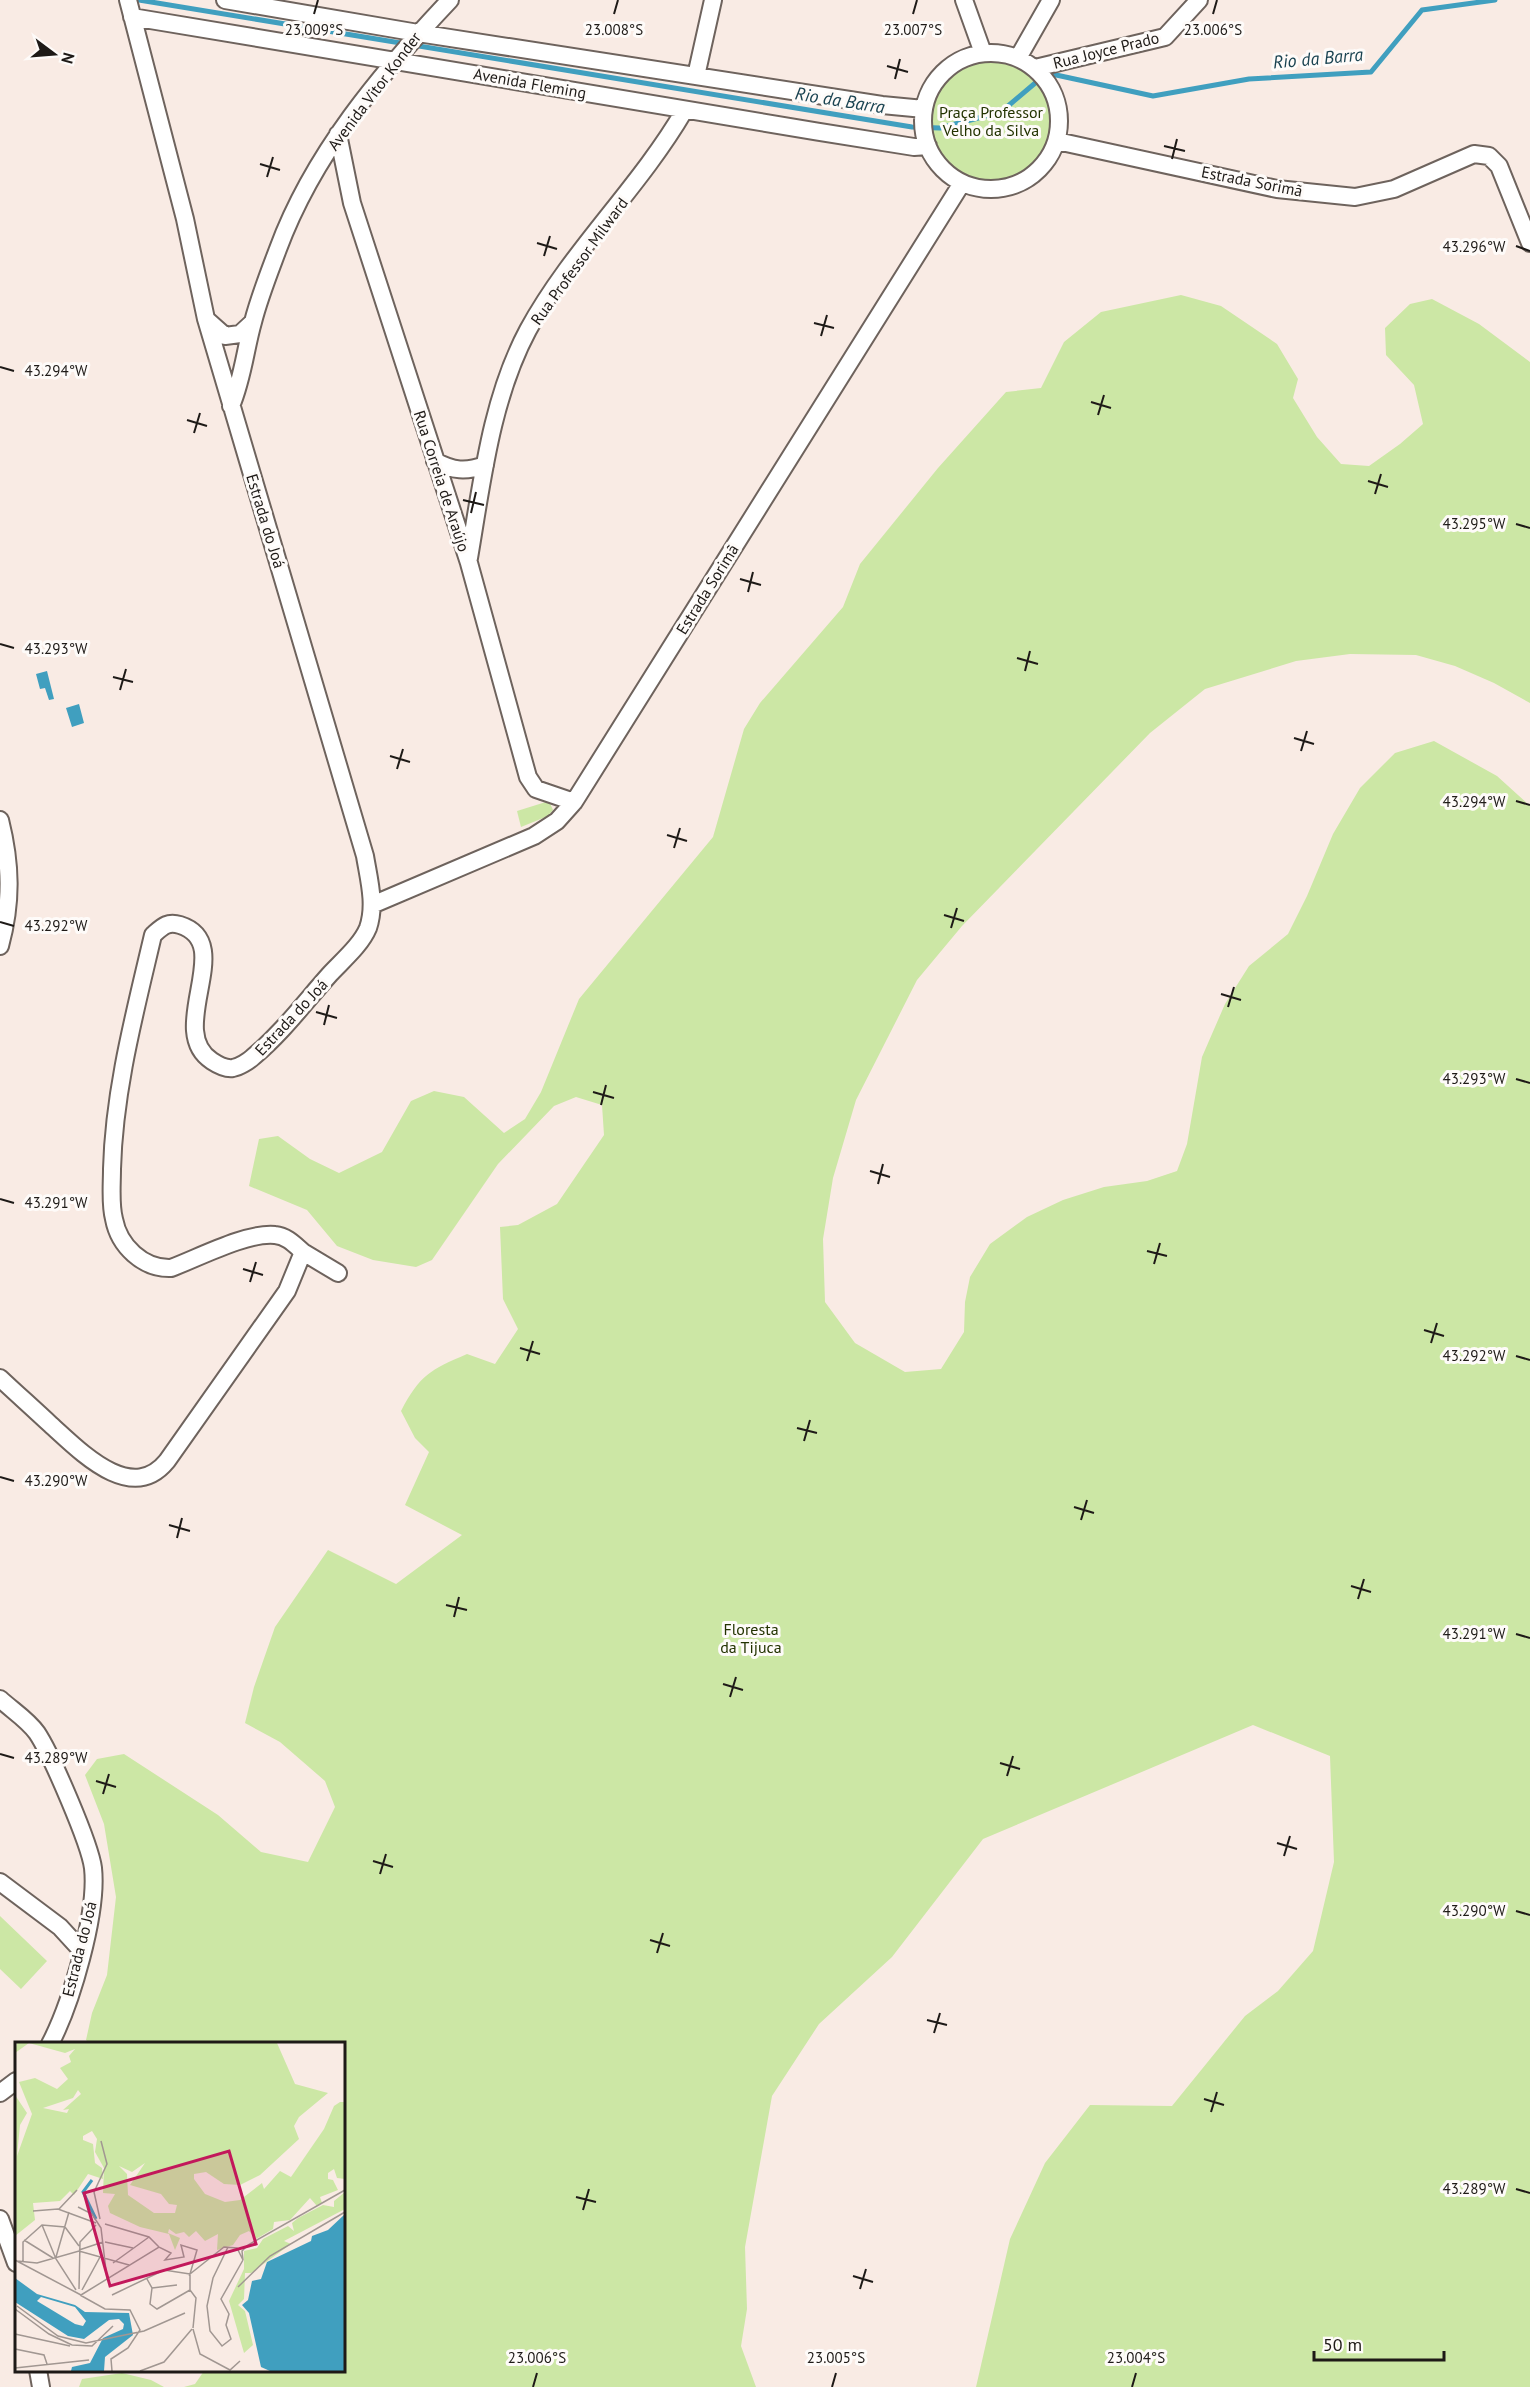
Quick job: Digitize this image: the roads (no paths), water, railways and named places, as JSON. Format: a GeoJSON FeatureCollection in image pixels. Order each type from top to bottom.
{"type":"FeatureCollection","features":[{"type":"Feature","properties":{"kind":"street","name":"Avenida Fleming"},"geometry":{"type":"LineString","coordinates":[[225,0],[416,35],[924,112]]}},
{"type":"Feature","properties":{"kind":"street","name":"Avenida Vitor Konder"},"geometry":{"type":"LineString","coordinates":[[231,406],[239,387],[253,322],[290,218],[338,134],[398,56],[450,0]]}},
{"type":"Feature","properties":{"kind":"street"},"geometry":{"type":"LineString","coordinates":[[696,76],[713,0]]}},
{"type":"Feature","properties":{"kind":"street"},"geometry":{"type":"LineString","coordinates":[[964,0],[983,53]]}},
{"type":"Feature","properties":{"kind":"street"},"geometry":{"type":"LineString","coordinates":[[1018,58],[1051,0]]}},
{"type":"Feature","properties":{"kind":"street","name":"Rua Joyce Prado"},"geometry":{"type":"LineString","coordinates":[[1035,68],[1165,37],[1198,0]]}},
{"type":"Feature","properties":{"kind":"street","name":"Avenida Fleming"},"geometry":{"type":"LineString","coordinates":[[130,10],[398,56],[684,111],[914,147],[927,143]]}},
{"type":"Feature","properties":{"kind":"street","name":"Estrada do Joá"},"geometry":{"type":"LineString","coordinates":[[130,10],[185,219],[206,319],[365,856],[372,905],[367,929],[352,950],[271,1040],[251,1059],[233,1068],[219,1066],[205,1056],[195,1040],[196,1007],[204,964],[203,946],[186,927],[174,923],[164,924],[153,935],[125,1059],[113,1134],[114,1219],[127,1247],[142,1261],[161,1269],[171,1268],[253,1237],[276,1235],[291,1240],[303,1252]]}},
{"type":"Feature","properties":{"kind":"street"},"geometry":{"type":"LineString","coordinates":[[983,53],[1001,53],[1018,58],[1035,68],[1048,83],[1057,101],[1060,121],[1057,141],[1047,162],[1030,178],[1008,188],[985,190],[962,183],[948,174],[936,161],[927,143],[924,112],[930,92],[945,72],[966,58],[983,53]]}},
{"type":"Feature","properties":{"kind":"street","name":"Rua Professor Milward"},"geometry":{"type":"LineString","coordinates":[[468,563],[485,465],[500,399],[513,360],[529,328],[554,291],[653,160],[684,111]]}},
{"type":"Feature","properties":{"kind":"street","name":"Rua Correia de Araújo"},"geometry":{"type":"LineString","coordinates":[[338,134],[352,203],[468,563],[528,777],[536,789],[574,802]]}},
{"type":"Feature","properties":{"kind":"street","name":"Estrada Sorimã"},"geometry":{"type":"LineString","coordinates":[[1057,141],[1277,189],[1355,197],[1394,189],[1474,154],[1489,156],[1499,166],[1530,243]]}},
{"type":"Feature","properties":{"kind":"street","name":"Estrada Sorimã"},"geometry":{"type":"LineString","coordinates":[[372,905],[534,836],[557,821],[574,802],[962,183]]}},
{"type":"Feature","properties":{"kind":"street"},"geometry":{"type":"LineString","coordinates":[[206,319],[225,336],[240,334],[253,322]]}},
{"type":"Feature","properties":{"kind":"street"},"geometry":{"type":"LineString","coordinates":[[435,461],[446,467],[462,471],[485,465]]}},
{"type":"Feature","properties":{"kind":"street"},"geometry":{"type":"LineString","coordinates":[[0,820],[9,876],[9,914],[0,946]]}},
{"type":"Feature","properties":{"kind":"street"},"geometry":{"type":"LineString","coordinates":[[0,1378],[92,1461],[118,1476],[139,1478],[151,1475],[167,1461],[286,1291],[303,1252],[338,1274]]}},
{"type":"Feature","properties":{"kind":"street","name":"Estrada do Joá"},"geometry":{"type":"LineString","coordinates":[[0,1699],[37,1733],[72,1809],[93,1866],[93,1894],[82,1951],[59,2026],[51,2042]]}},
{"type":"Feature","properties":{"kind":"street"},"geometry":{"type":"LineString","coordinates":[[0,1882],[60,1927],[82,1951]]}},
{"type":"Feature","properties":{"kind":"street"},"geometry":{"type":"LineString","coordinates":[[0,2093],[15,2082]]}},
{"type":"Feature","properties":{"kind":"street"},"geometry":{"type":"LineString","coordinates":[[0,2219],[15,2260]]}},
{"type":"Feature","properties":{"kind":"street"},"geometry":{"type":"LineString","coordinates":[[38,2372],[41,2387]]}},
{"type":"Feature","properties":{"kind":"water"},"geometry":{"type":"Polygon","coordinates":[[[47,671],[54,699],[49,700],[45,688],[40,689],[36,674],[47,671]]]}},
{"type":"Feature","properties":{"kind":"water"},"geometry":{"type":"Polygon","coordinates":[[[79,704],[84,723],[72,727],[66,708],[79,704]]]}},
{"type":"Feature","properties":{"kind":"waterway","name":"Rio da Barra"},"geometry":{"type":"LineString","coordinates":[[139,0],[912,127],[940,128],[1001,112],[1047,73],[1153,96],[1249,79],[1371,72],[1422,10],[1495,0]]}},
{"type":"Feature","properties":{"kind":"park label","name":"Praça Professor Velho da Silva"},"geometry":{"type":"Point","coordinates":[991,121]}},
{"type":"Feature","properties":{"kind":"park label","name":"Floresta da Tijuca"},"geometry":{"type":"Point","coordinates":[751,1638]}}]}
